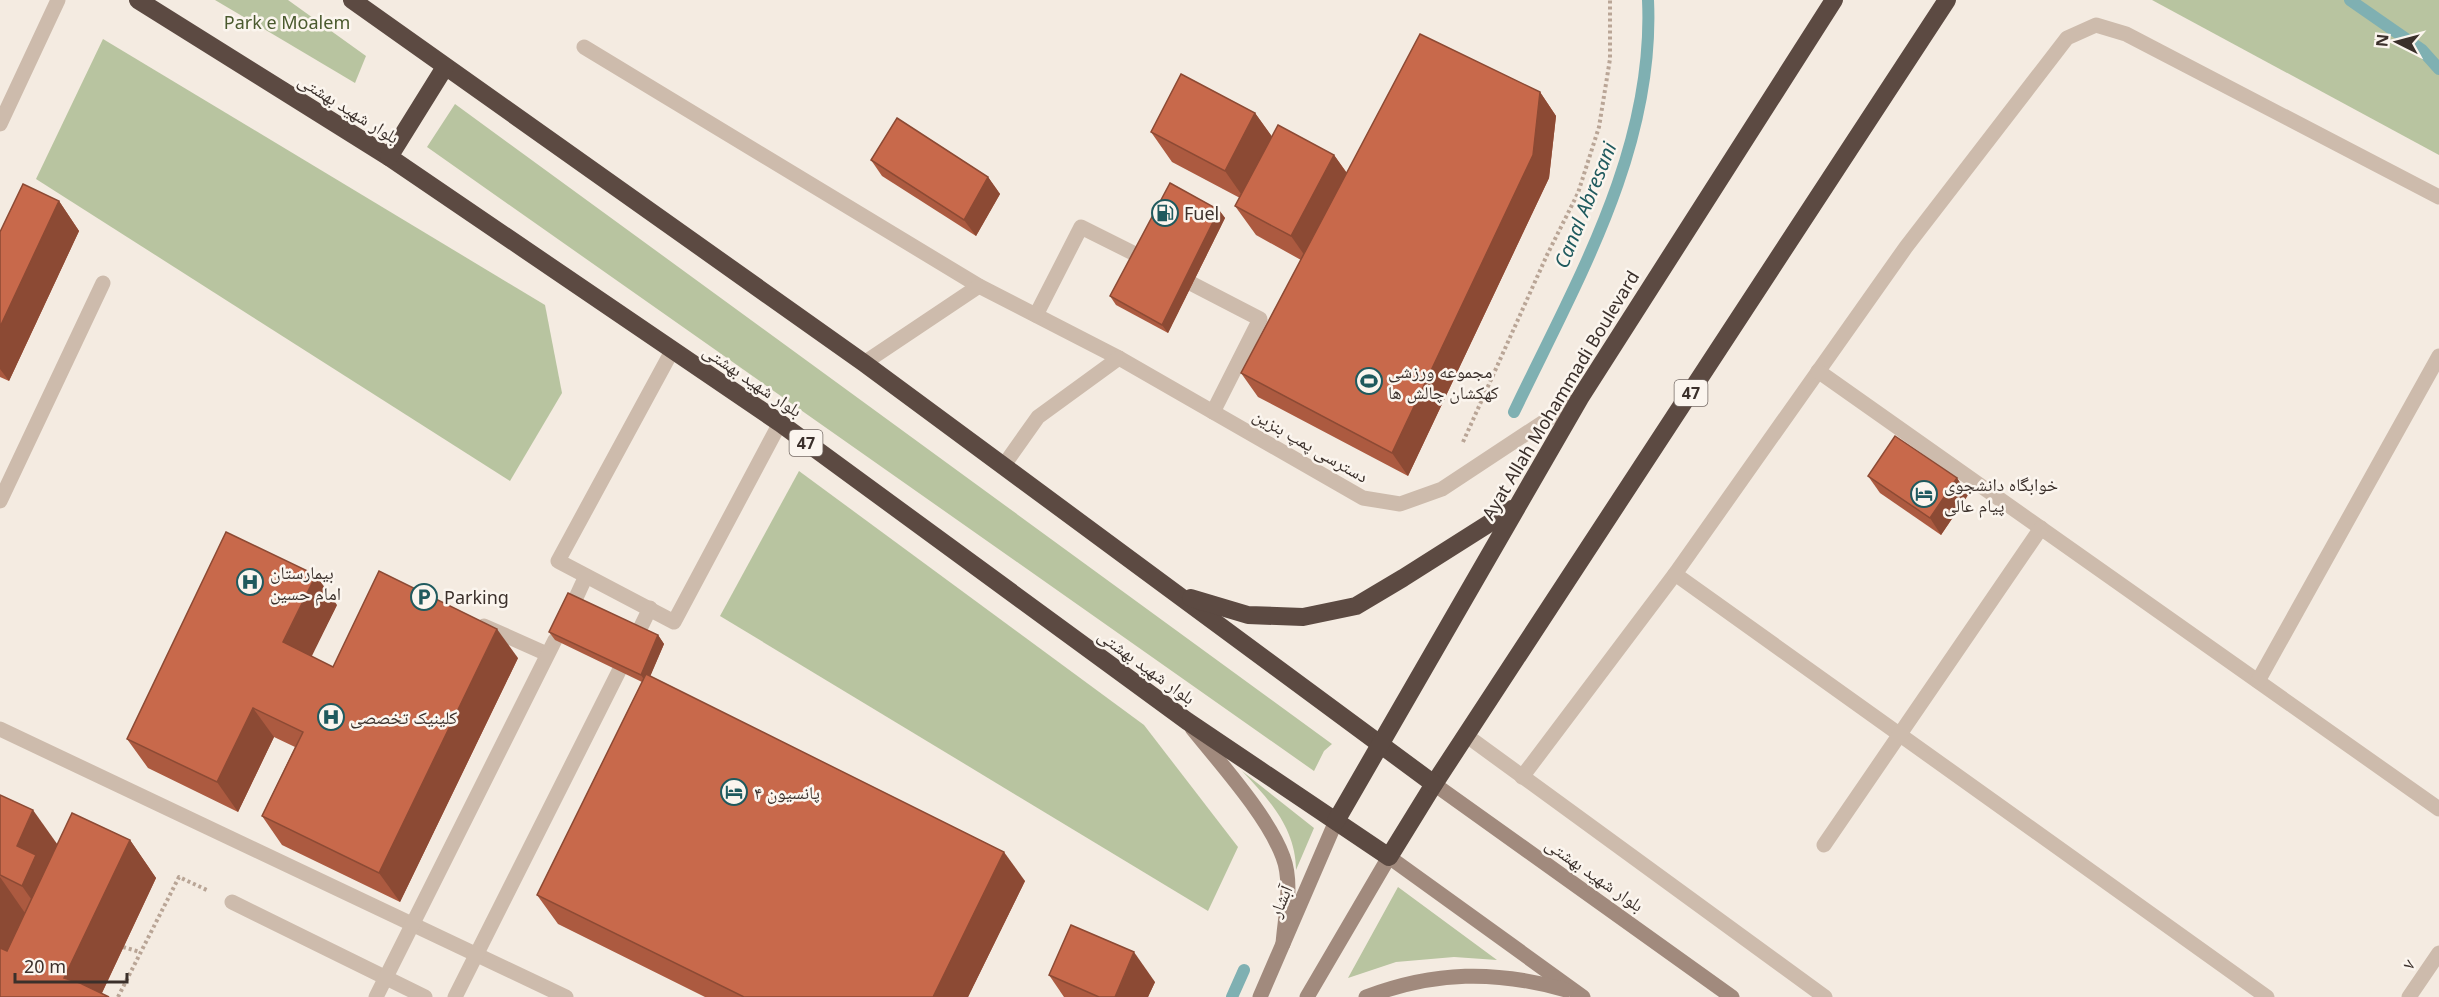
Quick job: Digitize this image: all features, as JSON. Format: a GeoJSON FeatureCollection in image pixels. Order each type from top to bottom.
{"type":"FeatureCollection","features":[{"type":"Feature","properties":{"kind":"highway","name":"بلوار شهید بهشتی"},"geometry":{"type":"LineString","coordinates":[[138,0],[389,158],[780,423],[1187,721],[1389,857]]}},
{"type":"Feature","properties":{"kind":"highway","name":"بلوار شهید بهشتی"},"geometry":{"type":"LineString","coordinates":[[352,0],[864,363],[1434,784]]}},
{"type":"Feature","properties":{"kind":"highway","name":"Ayat Allah Mohammadi Boulevard"},"geometry":{"type":"LineString","coordinates":[[1336,821],[1580,398],[1834,0]]}},
{"type":"Feature","properties":{"kind":"highway","name":"47"},"geometry":{"type":"LineString","coordinates":[[1389,857],[1434,784],[1947,0]]}},
{"type":"Feature","properties":{"kind":"highway"},"geometry":{"type":"LineString","coordinates":[[389,158],[445,67]]}},
{"type":"Feature","properties":{"kind":"highway"},"geometry":{"type":"LineString","coordinates":[[1149,573],[1196,601],[1248,615],[1303,617],[1356,606],[1516,506]]}},
{"type":"Feature","properties":{"kind":"street"},"geometry":{"type":"LineString","coordinates":[[0,124],[58,0]]}},
{"type":"Feature","properties":{"kind":"street"},"geometry":{"type":"LineString","coordinates":[[1522,777],[1675,574],[1906,247],[2067,38],[2096,25],[2126,34],[2439,197]]}},
{"type":"Feature","properties":{"kind":"street","name":"دسترسی پمپ بنزین"},"geometry":{"type":"LineString","coordinates":[[584,47],[979,286],[1119,358],[1363,498],[1400,504],[1442,489],[1580,398]]}},
{"type":"Feature","properties":{"kind":"street"},"geometry":{"type":"LineString","coordinates":[[1036,315],[1081,226],[1260,319],[1213,412]]}},
{"type":"Feature","properties":{"kind":"street"},"geometry":{"type":"LineString","coordinates":[[0,501],[103,283]]}},
{"type":"Feature","properties":{"kind":"street"},"geometry":{"type":"LineString","coordinates":[[864,363],[979,286]]}},
{"type":"Feature","properties":{"kind":"street"},"geometry":{"type":"LineString","coordinates":[[672,351],[558,561],[674,622],[780,423]]}},
{"type":"Feature","properties":{"kind":"street"},"geometry":{"type":"LineString","coordinates":[[2258,681],[2439,356]]}},
{"type":"Feature","properties":{"kind":"street"},"geometry":{"type":"LineString","coordinates":[[1004,465],[1038,417],[1119,358]]}},
{"type":"Feature","properties":{"kind":"street"},"geometry":{"type":"LineString","coordinates":[[1818,371],[2439,809]]}},
{"type":"Feature","properties":{"kind":"street"},"geometry":{"type":"LineString","coordinates":[[1824,845],[2041,528]]}},
{"type":"Feature","properties":{"kind":"street"},"geometry":{"type":"LineString","coordinates":[[1675,574],[2266,997]]}},
{"type":"Feature","properties":{"kind":"street"},"geometry":{"type":"LineString","coordinates":[[574,602],[586,576]]}},
{"type":"Feature","properties":{"kind":"street"},"geometry":{"type":"LineString","coordinates":[[638,633],[650,608]]}},
{"type":"Feature","properties":{"kind":"street"},"geometry":{"type":"LineString","coordinates":[[472,621],[548,654]]}},
{"type":"Feature","properties":{"kind":"street"},"geometry":{"type":"LineString","coordinates":[[376,997],[555,640]]}},
{"type":"Feature","properties":{"kind":"street"},"geometry":{"type":"LineString","coordinates":[[455,997],[619,671]]}},
{"type":"Feature","properties":{"kind":"street"},"geometry":{"type":"LineString","coordinates":[[1187,721],[1262,819],[1284,857],[1288,891],[1283,944]]}},
{"type":"Feature","properties":{"kind":"street"},"geometry":{"type":"LineString","coordinates":[[0,729],[566,997]]}},
{"type":"Feature","properties":{"kind":"street"},"geometry":{"type":"LineString","coordinates":[[1467,736],[1825,997]]}},
{"type":"Feature","properties":{"kind":"street","name":"بلوار شهید بهشتی"},"geometry":{"type":"LineString","coordinates":[[1434,784],[1732,997]]}},
{"type":"Feature","properties":{"kind":"street","name":"آبشار"},"geometry":{"type":"LineString","coordinates":[[1260,997],[1336,821]]}},
{"type":"Feature","properties":{"kind":"street"},"geometry":{"type":"LineString","coordinates":[[1307,997],[1389,857]]}},
{"type":"Feature","properties":{"kind":"street","name":"بلوار شهید بهشتی"},"geometry":{"type":"LineString","coordinates":[[1389,857],[1580,995]]}},
{"type":"Feature","properties":{"kind":"street"},"geometry":{"type":"LineString","coordinates":[[232,902],[425,997]]}},
{"type":"Feature","properties":{"kind":"street","name":"۷"},"geometry":{"type":"LineString","coordinates":[[2409,997],[2439,953]]}},
{"type":"Feature","properties":{"kind":"street"},"geometry":{"type":"LineString","coordinates":[[1366,997],[1396,986],[1442,976],[1487,975],[1533,981],[1580,995]]}},
{"type":"Feature","properties":{"kind":"path"},"geometry":{"type":"LineString","coordinates":[[1461,446],[1547,255],[1578,194],[1599,127],[1610,59],[1610,0]]}},
{"type":"Feature","properties":{"kind":"path"},"geometry":{"type":"LineString","coordinates":[[118,997],[179,877],[232,902]]}},
{"type":"Feature","properties":{"kind":"path"},"geometry":{"type":"LineString","coordinates":[[123,947],[140,952]]}},
{"type":"Feature","properties":{"kind":"green space","name":"Park e Moalem"},"geometry":{"type":"Polygon","coordinates":[[[215,0],[288,0],[366,56],[355,83],[215,0]]]}},
{"type":"Feature","properties":{"kind":"green space"},"geometry":{"type":"Polygon","coordinates":[[[2152,0],[2439,0],[2439,155],[2152,0]]]}},
{"type":"Feature","properties":{"kind":"green space"},"geometry":{"type":"Polygon","coordinates":[[[103,39],[545,305],[562,393],[510,481],[36,179],[103,39]]]}},
{"type":"Feature","properties":{"kind":"green space"},"geometry":{"type":"Polygon","coordinates":[[[455,104],[1332,744],[1324,751],[1314,771],[427,147],[455,104]]]}},
{"type":"Feature","properties":{"kind":"green space"},"geometry":{"type":"Polygon","coordinates":[[[799,471],[1144,725],[1238,847],[1208,911],[720,616],[799,471]]]}},
{"type":"Feature","properties":{"kind":"green space"},"geometry":{"type":"Polygon","coordinates":[[[1242,771],[1314,828],[1296,870],[1295,855],[1286,828],[1271,804],[1242,771]]]}},
{"type":"Feature","properties":{"kind":"green space"},"geometry":{"type":"Polygon","coordinates":[[[1398,887],[1497,960],[1454,957],[1396,962],[1348,978],[1398,887]]]}},
{"type":"Feature","properties":{"kind":"building"},"geometry":{"type":"Polygon","coordinates":[[[1420,34],[1540,92],[1533,155],[1392,453],[1241,373],[1420,34]]]}},
{"type":"Feature","properties":{"kind":"building"},"geometry":{"type":"Polygon","coordinates":[[[1181,74],[1255,113],[1225,171],[1151,132],[1181,74]]]}},
{"type":"Feature","properties":{"kind":"building"},"geometry":{"type":"Polygon","coordinates":[[[897,118],[988,177],[964,220],[871,160],[897,118]]]}},
{"type":"Feature","properties":{"kind":"building"},"geometry":{"type":"Polygon","coordinates":[[[1278,125],[1334,155],[1291,236],[1235,206],[1278,125]]]}},
{"type":"Feature","properties":{"kind":"building"},"geometry":{"type":"Polygon","coordinates":[[[1170,183],[1219,210],[1162,325],[1110,296],[1170,183]]]}},
{"type":"Feature","properties":{"kind":"building"},"geometry":{"type":"Polygon","coordinates":[[[23,184],[59,201],[0,327],[0,232],[23,184]]]}},
{"type":"Feature","properties":{"kind":"building","name":"خوابگاه دانشجوی پیام عالی"},"geometry":{"type":"Polygon","coordinates":[[[1895,436],[1957,478],[1930,518],[1868,476],[1895,436]]]}},
{"type":"Feature","properties":{"kind":"building","name":"کلینیک تخصصی"},"geometry":{"type":"Polygon","coordinates":[[[226,532],[316,575],[283,642],[333,667],[379,571],[497,629],[379,873],[262,816],[303,732],[253,708],[217,782],[127,739],[226,532]]]}},
{"type":"Feature","properties":{"kind":"building"},"geometry":{"type":"Polygon","coordinates":[[[568,593],[658,635],[641,675],[549,632],[568,593]]]}},
{"type":"Feature","properties":{"kind":"building","name":"پانسیون ۴"},"geometry":{"type":"Polygon","coordinates":[[[646,674],[1004,852],[933,997],[744,997],[537,895],[646,674]]]}},
{"type":"Feature","properties":{"kind":"building"},"geometry":{"type":"Polygon","coordinates":[[[0,795],[33,810],[17,846],[36,855],[22,886],[0,875],[0,795]]]}},
{"type":"Feature","properties":{"kind":"building"},"geometry":{"type":"Polygon","coordinates":[[[72,813],[130,840],[64,978],[109,997],[0,997],[0,948],[7,951],[72,813]]]}},
{"type":"Feature","properties":{"kind":"building"},"geometry":{"type":"Polygon","coordinates":[[[1071,925],[1134,952],[1115,997],[1099,997],[1049,975],[1071,925]]]}},
{"type":"Feature","properties":{"kind":"waterway","name":"Canal Abresani"},"geometry":{"type":"LineString","coordinates":[[1514,412],[1585,264],[1607,213],[1625,162],[1639,109],[1647,55],[1648,0]]}},
{"type":"Feature","properties":{"kind":"waterway","name":"Canal Abresani"},"geometry":{"type":"LineString","coordinates":[[2350,0],[2422,50],[2439,69]]}},
{"type":"Feature","properties":{"kind":"waterway","name":"Canal Abresani"},"geometry":{"type":"LineString","coordinates":[[1232,997],[1244,970]]}},
{"type":"Feature","properties":{"kind":"place","name":"Fuel"},"geometry":{"type":"Point","coordinates":[1165,213]}},
{"type":"Feature","properties":{"kind":"place","name":"مجموعه ورزشی کهکشان چالش ها"},"geometry":{"type":"Point","coordinates":[1369,381]}},
{"type":"Feature","properties":{"kind":"place","name":"خوابگاه دانشجوی پیام عالی"},"geometry":{"type":"Point","coordinates":[1924,494]}},
{"type":"Feature","properties":{"kind":"place","name":"بیمارستان امام حسین"},"geometry":{"type":"Point","coordinates":[250,582]}},
{"type":"Feature","properties":{"kind":"place","name":"Parking"},"geometry":{"type":"Point","coordinates":[424,597]}},
{"type":"Feature","properties":{"kind":"place","name":"کلینیک تخصصی"},"geometry":{"type":"Point","coordinates":[331,717]}},
{"type":"Feature","properties":{"kind":"place","name":"پانسیون ۴"},"geometry":{"type":"Point","coordinates":[734,792]}}]}
